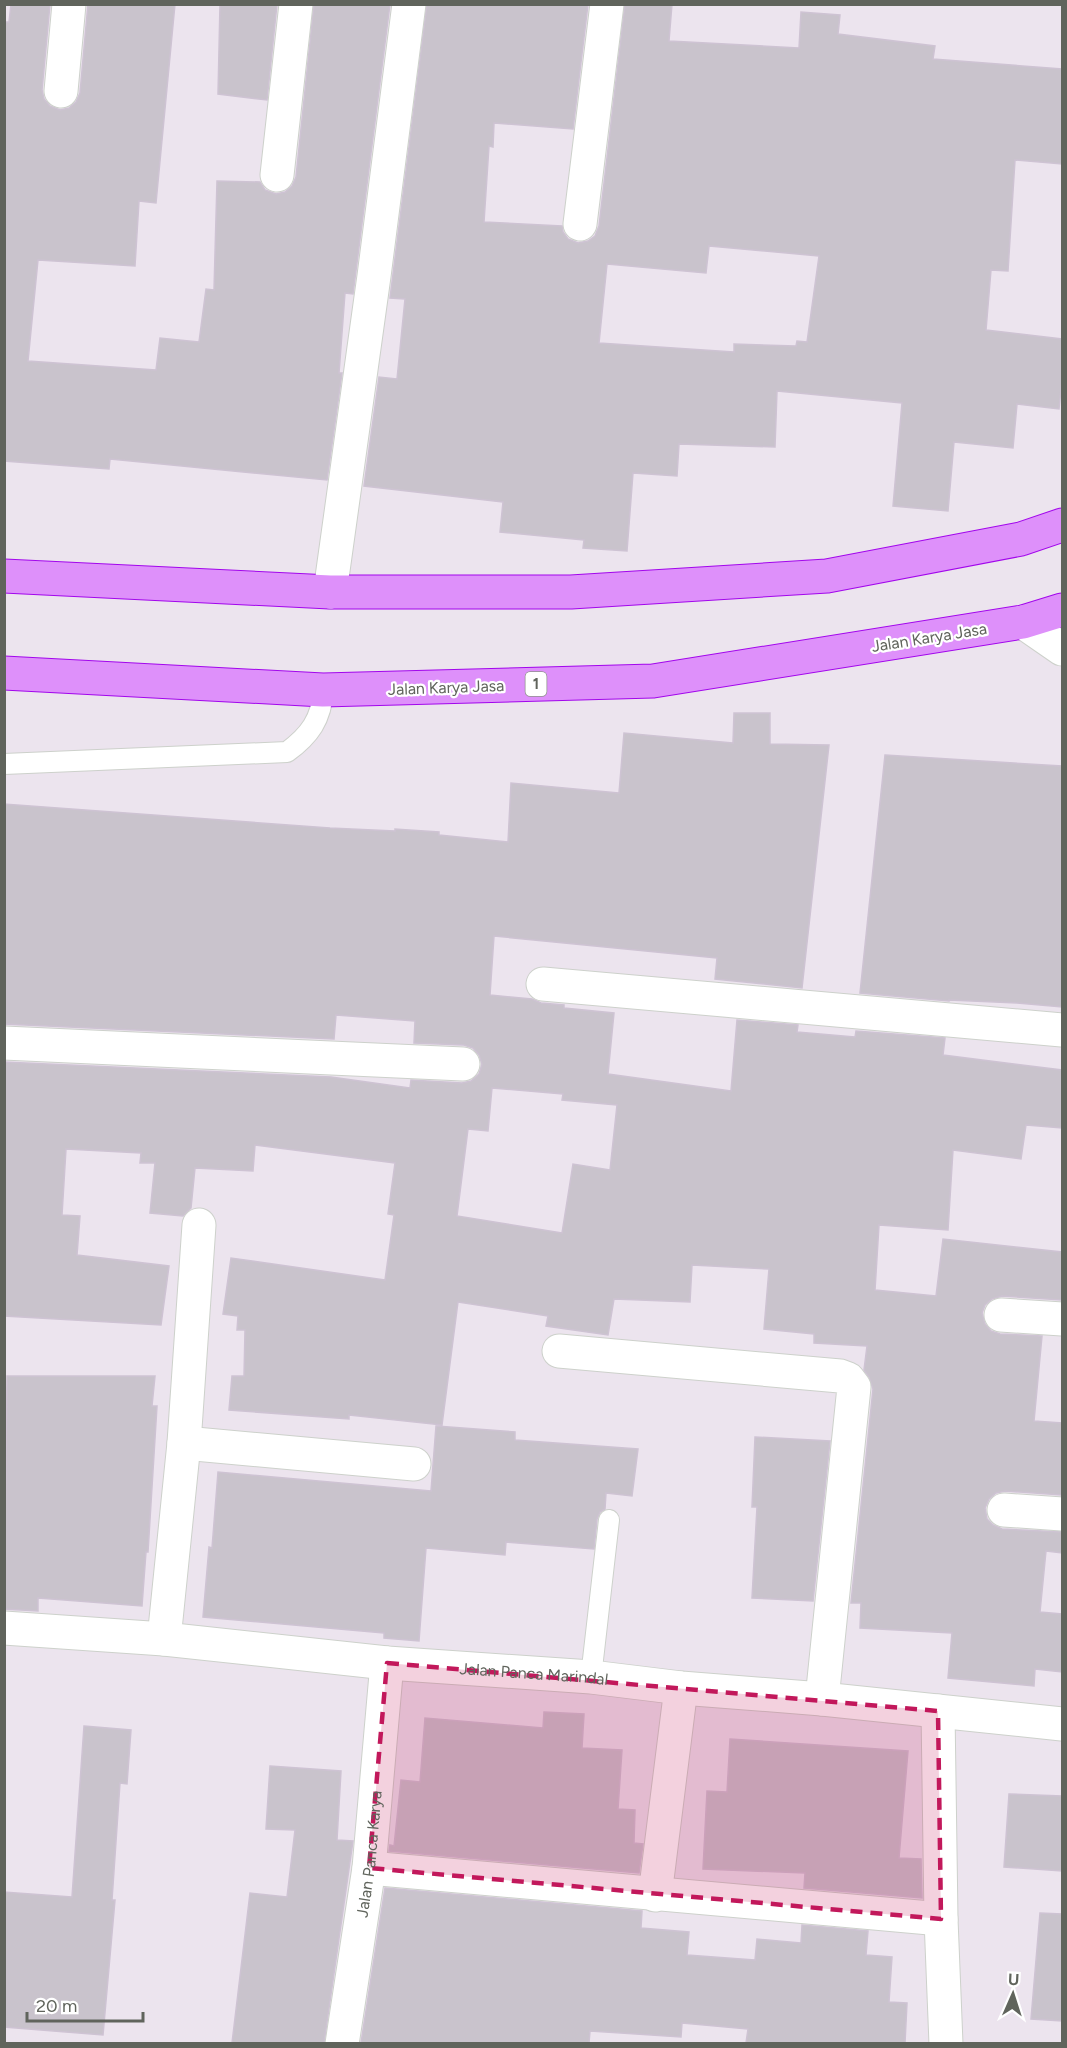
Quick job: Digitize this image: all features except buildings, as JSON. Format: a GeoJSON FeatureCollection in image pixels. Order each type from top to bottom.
{"type":"FeatureCollection","features":[{"type":"Feature","properties":{"kind":"highway"},"geometry":{"type":"LineString","coordinates":[[4,576],[330,592],[572,592],[827,576],[1021,539],[1062,525]]}},
{"type":"Feature","properties":{"kind":"highway","name":"Jalan Karya Jasa"},"geometry":{"type":"LineString","coordinates":[[4,673],[323,690],[653,681],[1023,622],[1062,610]]}},
{"type":"Feature","properties":{"kind":"street"},"geometry":{"type":"LineString","coordinates":[[61,91],[69,4]]}},
{"type":"Feature","properties":{"kind":"street"},"geometry":{"type":"LineString","coordinates":[[277,176],[296,4]]}},
{"type":"Feature","properties":{"kind":"street"},"geometry":{"type":"LineString","coordinates":[[330,592],[376,264],[409,4]]}},
{"type":"Feature","properties":{"kind":"street"},"geometry":{"type":"LineString","coordinates":[[580,224],[607,4]]}},
{"type":"Feature","properties":{"kind":"street"},"geometry":{"type":"LineString","coordinates":[[1023,622],[1062,649]]}},
{"type":"Feature","properties":{"kind":"street"},"geometry":{"type":"LineString","coordinates":[[543,984],[1062,1030]]}},
{"type":"Feature","properties":{"kind":"street"},"geometry":{"type":"LineString","coordinates":[[4,1043],[463,1064]]}},
{"type":"Feature","properties":{"kind":"street"},"geometry":{"type":"LineString","coordinates":[[164,1640],[184,1443],[199,1225]]}},
{"type":"Feature","properties":{"kind":"street"},"geometry":{"type":"LineString","coordinates":[[1001,1315],[1062,1319]]}},
{"type":"Feature","properties":{"kind":"street"},"geometry":{"type":"LineString","coordinates":[[559,1351],[840,1376],[848,1379],[854,1387],[822,1700]]}},
{"type":"Feature","properties":{"kind":"street"},"geometry":{"type":"LineString","coordinates":[[184,1443],[414,1464]]}},
{"type":"Feature","properties":{"kind":"street"},"geometry":{"type":"LineString","coordinates":[[1004,1510],[1062,1514]]}},
{"type":"Feature","properties":{"kind":"street","name":"Jalan Panca Marindal"},"geometry":{"type":"LineString","coordinates":[[4,1628],[164,1640],[387,1663],[591,1677],[681,1688],[1062,1724]]}},
{"type":"Feature","properties":{"kind":"street","name":"Jalan Panca Karya"},"geometry":{"type":"LineString","coordinates":[[342,2043],[369,1869],[387,1663]]}},
{"type":"Feature","properties":{"kind":"street"},"geometry":{"type":"LineString","coordinates":[[655,1895],[681,1688]]}},
{"type":"Feature","properties":{"kind":"street"},"geometry":{"type":"LineString","coordinates":[[938,1711],[940,1919],[946,2043]]}},
{"type":"Feature","properties":{"kind":"street"},"geometry":{"type":"LineString","coordinates":[[369,1869],[940,1919]]}},
{"type":"Feature","properties":{"kind":"lane"},"geometry":{"type":"LineString","coordinates":[[4,764],[287,752],[303,740],[314,724],[322,706],[323,690]]}},
{"type":"Feature","properties":{"kind":"lane"},"geometry":{"type":"LineString","coordinates":[[591,1677],[609,1520]]}},
{"type":"Feature","properties":{"kind":"highlighted area"},"geometry":{"type":"Polygon","coordinates":[[[387,1663],[938,1711],[941,1919],[369,1868],[387,1663]]]}}]}
